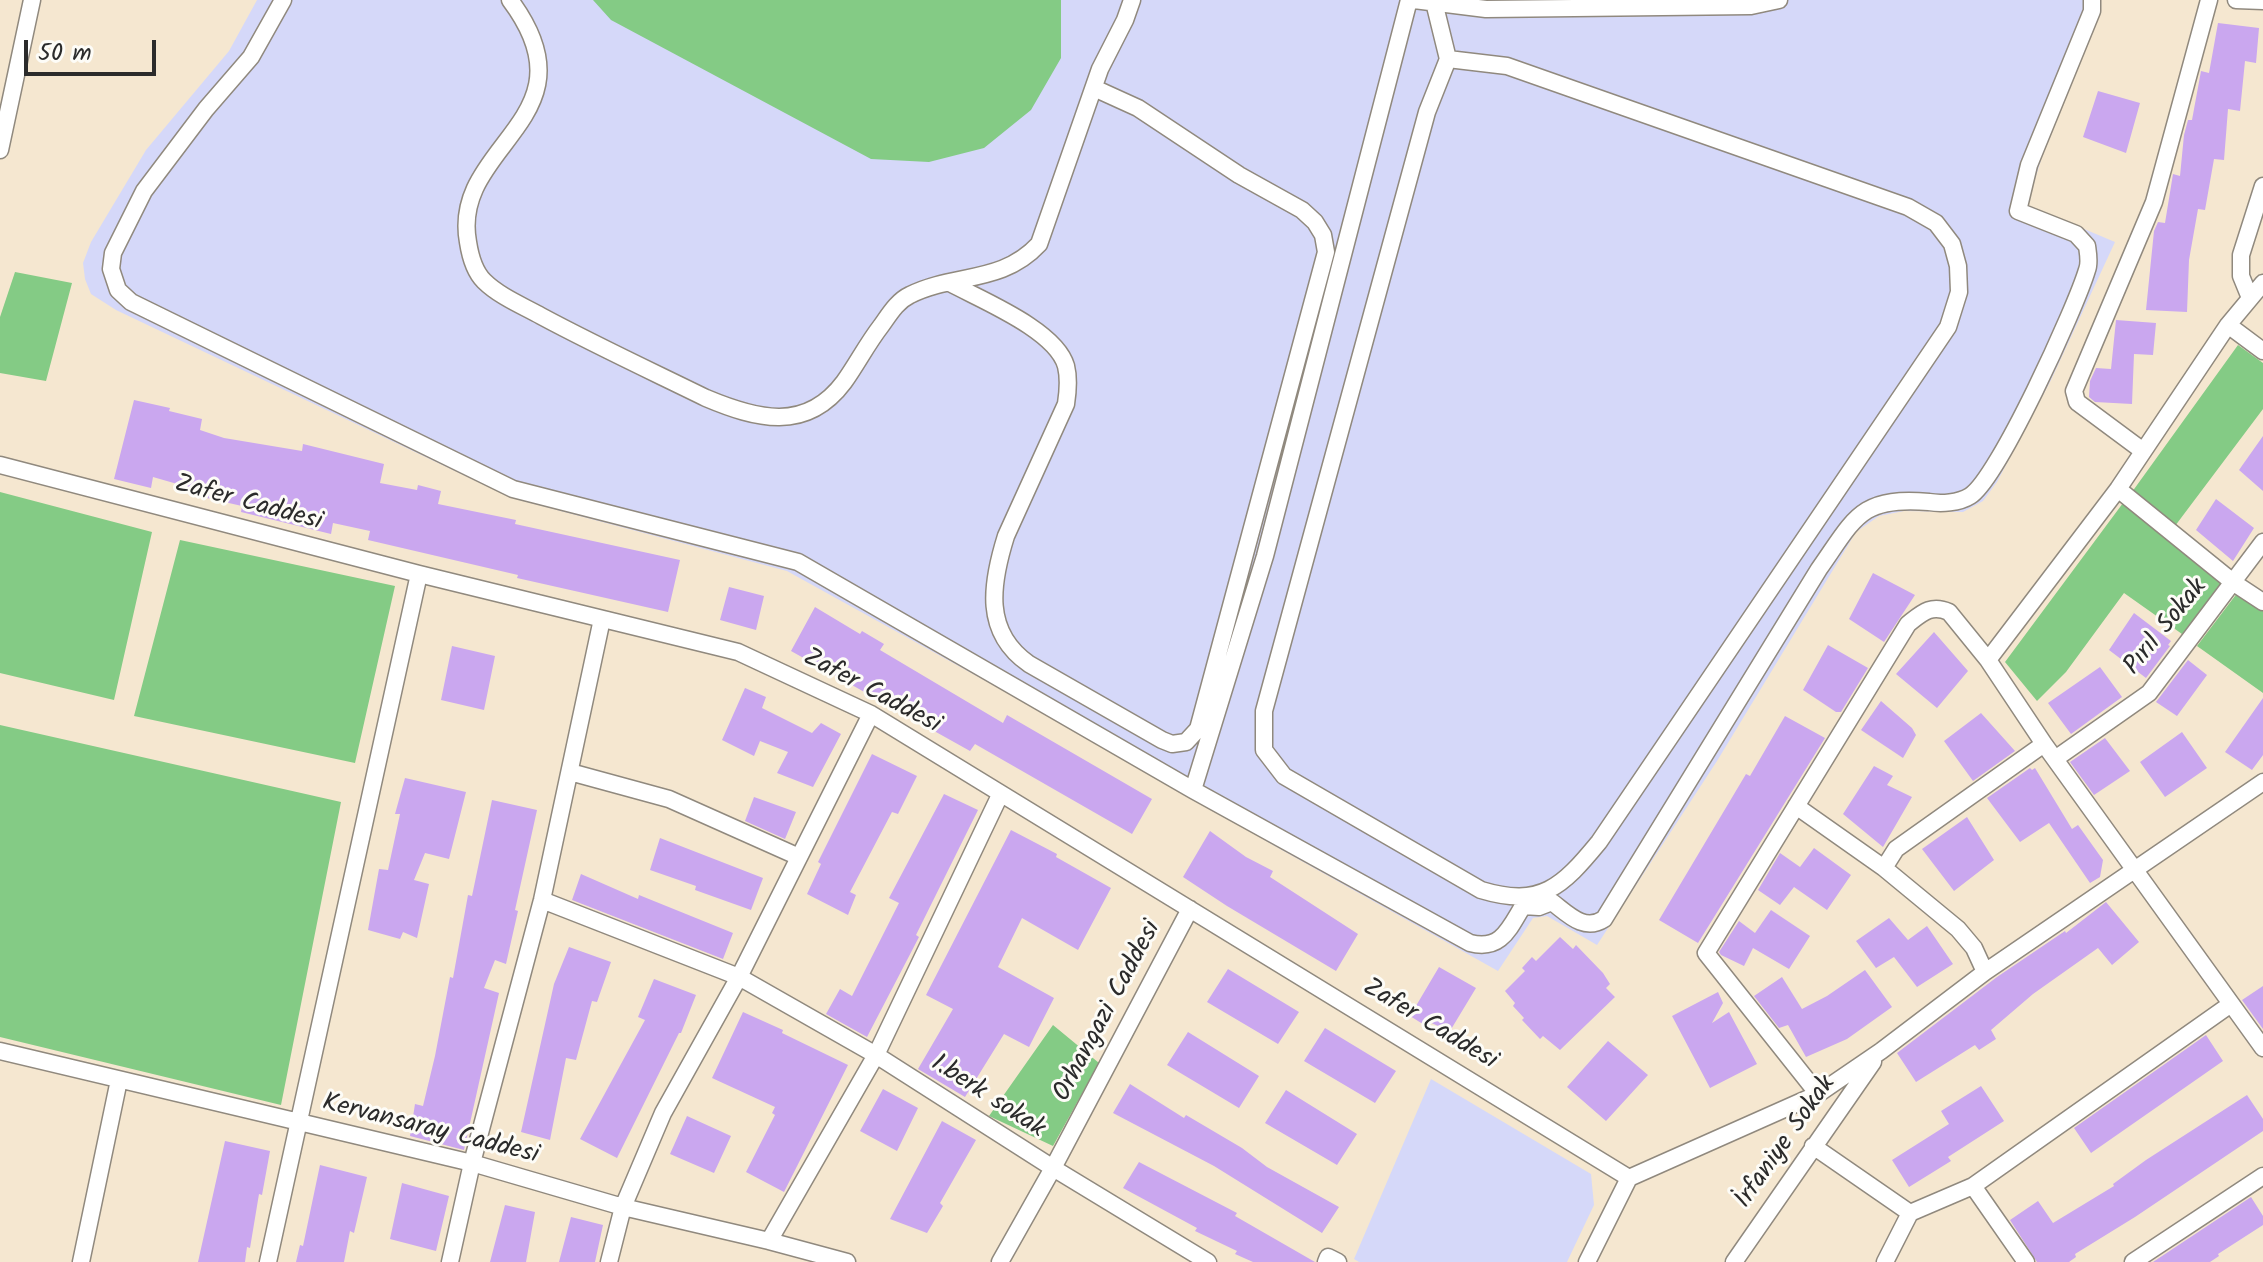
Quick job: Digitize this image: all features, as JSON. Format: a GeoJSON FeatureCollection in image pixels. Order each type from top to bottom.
{"type":"FeatureCollection","features":[{"type":"Feature","properties":{"kind":"street"},"geometry":{"type":"LineString","coordinates":[[0,150],[32,0]]}},
{"type":"Feature","properties":{"kind":"street"},"geometry":{"type":"LineString","coordinates":[[283,0],[251,57],[206,109],[144,191],[113,253],[111,269],[118,290],[131,302],[513,489],[798,562],[1193,790],[1470,943],[1482,946],[1497,942],[1507,933],[1523,906],[1539,907],[1552,902],[1585,924],[1595,925],[1604,919],[1819,569],[1856,516],[1871,506],[1889,502],[1942,504],[1969,498],[1985,483],[2037,385],[2089,267],[2087,246],[2076,234],[2018,211],[2029,165],[2092,11],[2092,0]]}},
{"type":"Feature","properties":{"kind":"street"},"geometry":{"type":"LineString","coordinates":[[510,0],[537,45],[539,63],[530,107],[513,135],[477,181],[467,206],[465,229],[471,258],[483,280],[510,299],[706,398],[764,417],[795,416],[824,404],[843,383],[897,304],[908,295],[988,275],[1027,258],[1039,244],[1100,69],[1132,0]]}},
{"type":"Feature","properties":{"kind":"street"},"geometry":{"type":"LineString","coordinates":[[1193,790],[1265,556],[1411,0],[1486,9],[1751,6],[1779,0]]}},
{"type":"Feature","properties":{"kind":"street"},"geometry":{"type":"LineString","coordinates":[[2143,451],[2077,402],[2074,391],[2154,202],[2209,0]]}},
{"type":"Feature","properties":{"kind":"street"},"geometry":{"type":"LineString","coordinates":[[2236,0],[2263,1]]}},
{"type":"Feature","properties":{"kind":"street"},"geometry":{"type":"LineString","coordinates":[[1434,2],[1448,59],[1427,112],[1264,711],[1264,750],[1284,776],[1481,890],[1508,898],[1534,895],[1568,879],[1599,842],[1948,327],[1959,292],[1958,266],[1952,244],[1936,223],[1908,207],[1507,66],[1448,59]]}},
{"type":"Feature","properties":{"kind":"street"},"geometry":{"type":"LineString","coordinates":[[950,283],[1046,338],[1066,364],[1069,384],[1066,404],[1006,536],[999,559],[995,610],[1000,633],[1011,652],[1029,664],[1162,740],[1172,744],[1186,742],[1198,729],[1326,252],[1323,235],[1302,210],[1239,175],[1138,108],[1094,88]]}},
{"type":"Feature","properties":{"kind":"street"},"geometry":{"type":"LineString","coordinates":[[2250,298],[2241,276],[2241,255],[2262,195]]}},
{"type":"Feature","properties":{"kind":"street"},"geometry":{"type":"LineString","coordinates":[[1988,660],[2118,489],[2228,325],[2263,283]]}},
{"type":"Feature","properties":{"kind":"street"},"geometry":{"type":"LineString","coordinates":[[2228,325],[2263,351]]}},
{"type":"Feature","properties":{"kind":"street","name":"Zafer Caddesi"},"geometry":{"type":"LineString","coordinates":[[0,465],[419,574],[738,652],[871,714],[1629,1178]]}},
{"type":"Feature","properties":{"kind":"street"},"geometry":{"type":"LineString","coordinates":[[2118,489],[2234,583],[2263,602]]}},
{"type":"Feature","properties":{"kind":"street","name":"Pırıl Sokak"},"geometry":{"type":"LineString","coordinates":[[2055,759],[2149,693],[2263,542]]}},
{"type":"Feature","properties":{"kind":"street"},"geometry":{"type":"LineString","coordinates":[[268,1262],[419,574]]}},
{"type":"Feature","properties":{"kind":"street"},"geometry":{"type":"LineString","coordinates":[[1818,1094],[1706,953],[1908,624],[1928,609],[1941,608],[1949,612],[1988,660],[2044,744],[2263,1048]]}},
{"type":"Feature","properties":{"kind":"street"},"geometry":{"type":"LineString","coordinates":[[450,1262],[472,1163],[542,900],[602,619]]}},
{"type":"Feature","properties":{"kind":"street"},"geometry":{"type":"LineString","coordinates":[[609,1262],[623,1207],[663,1113],[739,977],[871,714]]}},
{"type":"Feature","properties":{"kind":"street"},"geometry":{"type":"LineString","coordinates":[[1884,868],[1896,849],[2044,744]]}},
{"type":"Feature","properties":{"kind":"street"},"geometry":{"type":"LineString","coordinates":[[570,772],[669,799],[799,857]]}},
{"type":"Feature","properties":{"kind":"street"},"geometry":{"type":"LineString","coordinates":[[1587,1262],[1629,1178],[1818,1094],[1881,1051],[1985,972],[2263,782]]}},
{"type":"Feature","properties":{"kind":"street"},"geometry":{"type":"LineString","coordinates":[[769,1241],[876,1055],[1000,795]]}},
{"type":"Feature","properties":{"kind":"street"},"geometry":{"type":"LineString","coordinates":[[1796,806],[1884,868],[1958,929],[1974,948],[1985,972]]}},
{"type":"Feature","properties":{"kind":"street","name":"1.berk sokak"},"geometry":{"type":"LineString","coordinates":[[542,900],[739,977],[876,1055],[1208,1262]]}},
{"type":"Feature","properties":{"kind":"street","name":"Orhangazi Caddesi"},"geometry":{"type":"LineString","coordinates":[[1000,1262],[1190,909]]}},
{"type":"Feature","properties":{"kind":"street"},"geometry":{"type":"LineString","coordinates":[[1885,1262],[1910,1213],[1973,1186],[2231,1004]]}},
{"type":"Feature","properties":{"kind":"street","name":"Kervansaray Caddesi"},"geometry":{"type":"LineString","coordinates":[[0,1051],[472,1163],[623,1207],[847,1262]]}},
{"type":"Feature","properties":{"kind":"street","name":"İrfaniye Sokak"},"geometry":{"type":"LineString","coordinates":[[1734,1262],[1881,1051]]}},
{"type":"Feature","properties":{"kind":"street"},"geometry":{"type":"LineString","coordinates":[[81,1262],[119,1080]]}},
{"type":"Feature","properties":{"kind":"street"},"geometry":{"type":"LineString","coordinates":[[1813,1146],[1910,1213]]}},
{"type":"Feature","properties":{"kind":"street"},"geometry":{"type":"LineString","coordinates":[[2133,1262],[2263,1176]]}},
{"type":"Feature","properties":{"kind":"street"},"geometry":{"type":"LineString","coordinates":[[1973,1186],[2026,1262]]}},
{"type":"Feature","properties":{"kind":"street"},"geometry":{"type":"LineString","coordinates":[[1326,1262],[1328,1257],[1338,1262]]}},
{"type":"Feature","properties":{"kind":"shaded area"},"geometry":{"type":"Polygon","coordinates":[[[257,0],[2100,0],[2094,29],[2045,147],[2027,205],[2115,242],[2051,380],[1997,482],[1983,501],[1963,512],[1904,511],[1879,516],[1856,532],[1717,761],[1597,945],[1547,916],[1533,918],[1498,971],[1132,762],[787,571],[512,498],[116,310],[91,294],[83,263],[91,242],[146,150],[229,51],[257,0]]]}},
{"type":"Feature","properties":{"kind":"shaded area"},"geometry":{"type":"Polygon","coordinates":[[[1431,1079],[1591,1174],[1594,1205],[1567,1262],[1359,1262],[1354,1259],[1431,1079]]]}},
{"type":"Feature","properties":{"kind":"green space"},"geometry":{"type":"Polygon","coordinates":[[[593,0],[1061,0],[1061,58],[1031,110],[984,148],[929,162],[871,159],[611,20],[593,0]]]}},
{"type":"Feature","properties":{"kind":"green space"},"geometry":{"type":"Polygon","coordinates":[[[15,272],[72,283],[46,381],[0,373],[0,317],[15,272]]]}},
{"type":"Feature","properties":{"kind":"green space"},"geometry":{"type":"Polygon","coordinates":[[[2238,345],[2263,363],[2263,409],[2175,526],[2132,492],[2238,345]]]}},
{"type":"Feature","properties":{"kind":"green space"},"geometry":{"type":"Polygon","coordinates":[[[0,492],[152,532],[114,700],[0,673],[0,492]]]}},
{"type":"Feature","properties":{"kind":"green space"},"geometry":{"type":"Polygon","coordinates":[[[2123,503],[2226,583],[2182,634],[2124,593],[2066,672],[2037,701],[2005,662],[2123,503]]]}},
{"type":"Feature","properties":{"kind":"green space"},"geometry":{"type":"Polygon","coordinates":[[[180,540],[395,586],[355,763],[134,716],[180,540]]]}},
{"type":"Feature","properties":{"kind":"green space"},"geometry":{"type":"Polygon","coordinates":[[[2238,592],[2263,609],[2263,693],[2197,646],[2238,592]]]}},
{"type":"Feature","properties":{"kind":"green space"},"geometry":{"type":"Polygon","coordinates":[[[0,725],[341,802],[281,1105],[0,1037],[0,725]]]}},
{"type":"Feature","properties":{"kind":"green space"},"geometry":{"type":"Polygon","coordinates":[[[1053,1025],[1099,1063],[1053,1146],[989,1116],[1053,1025]]]}},
{"type":"Feature","properties":{"kind":"building"},"geometry":{"type":"Polygon","coordinates":[[[2218,23],[2259,28],[2256,63],[2245,61],[2240,111],[2228,109],[2224,160],[2214,159],[2205,210],[2198,209],[2189,260],[2187,312],[2146,310],[2154,231],[2158,222],[2165,223],[2173,174],[2180,176],[2184,135],[2188,120],[2192,120],[2201,71],[2209,73],[2218,23]]]}},
{"type":"Feature","properties":{"kind":"building"},"geometry":{"type":"Polygon","coordinates":[[[2098,91],[2140,103],[2126,153],[2083,137],[2098,91]]]}},
{"type":"Feature","properties":{"kind":"building"},"geometry":{"type":"Polygon","coordinates":[[[2116,320],[2156,323],[2153,355],[2134,354],[2132,404],[2095,402],[2089,397],[2090,381],[2096,368],[2111,369],[2116,320]]]}},
{"type":"Feature","properties":{"kind":"building"},"geometry":{"type":"Polygon","coordinates":[[[134,400],[202,419],[200,430],[224,438],[302,451],[303,444],[384,464],[380,483],[417,490],[418,485],[441,491],[438,504],[680,560],[668,612],[368,540],[370,531],[333,523],[331,534],[241,512],[242,506],[189,494],[191,488],[153,477],[151,488],[114,479],[134,400]]]}},
{"type":"Feature","properties":{"kind":"building"},"geometry":{"type":"Polygon","coordinates":[[[2263,436],[2263,491],[2239,470],[2263,436]]]}},
{"type":"Feature","properties":{"kind":"building"},"geometry":{"type":"Polygon","coordinates":[[[2216,499],[2254,528],[2233,561],[2196,530],[2216,499]]]}},
{"type":"Feature","properties":{"kind":"building"},"geometry":{"type":"Polygon","coordinates":[[[1873,573],[1915,595],[1884,642],[1849,619],[1873,573]]]}},
{"type":"Feature","properties":{"kind":"building"},"geometry":{"type":"Polygon","coordinates":[[[729,587],[764,596],[756,630],[720,620],[729,587]]]}},
{"type":"Feature","properties":{"kind":"building"},"geometry":{"type":"Polygon","coordinates":[[[815,607],[860,634],[862,631],[884,644],[880,650],[1003,723],[1007,715],[1152,799],[1132,834],[975,744],[970,751],[791,651],[815,607]]]}},
{"type":"Feature","properties":{"kind":"building"},"geometry":{"type":"Polygon","coordinates":[[[2134,613],[2171,641],[2146,678],[2109,650],[2134,613]]]}},
{"type":"Feature","properties":{"kind":"building"},"geometry":{"type":"Polygon","coordinates":[[[1934,632],[1968,671],[1937,708],[1896,674],[1934,632]]]}},
{"type":"Feature","properties":{"kind":"building"},"geometry":{"type":"Polygon","coordinates":[[[1828,645],[1868,668],[1841,712],[1836,712],[1803,690],[1828,645]]]}},
{"type":"Feature","properties":{"kind":"building"},"geometry":{"type":"Polygon","coordinates":[[[452,646],[495,656],[484,710],[441,700],[452,646]]]}},
{"type":"Feature","properties":{"kind":"building"},"geometry":{"type":"Polygon","coordinates":[[[2188,660],[2207,675],[2177,716],[2156,702],[2188,660]]]}},
{"type":"Feature","properties":{"kind":"building"},"geometry":{"type":"Polygon","coordinates":[[[2100,667],[2122,697],[2071,734],[2048,703],[2100,667]]]}},
{"type":"Feature","properties":{"kind":"building"},"geometry":{"type":"Polygon","coordinates":[[[745,688],[766,697],[762,708],[812,733],[821,723],[841,734],[813,787],[777,773],[788,752],[760,741],[754,756],[722,740],[745,688]]]}},
{"type":"Feature","properties":{"kind":"building"},"geometry":{"type":"Polygon","coordinates":[[[2263,698],[2263,755],[2252,770],[2225,752],[2263,698]]]}},
{"type":"Feature","properties":{"kind":"building"},"geometry":{"type":"Polygon","coordinates":[[[1881,701],[1916,735],[1903,758],[1861,730],[1881,701]]]}},
{"type":"Feature","properties":{"kind":"building"},"geometry":{"type":"Polygon","coordinates":[[[1981,713],[2015,751],[1973,781],[1944,741],[1981,713]]]}},
{"type":"Feature","properties":{"kind":"building"},"geometry":{"type":"Polygon","coordinates":[[[1785,716],[1825,738],[1698,943],[1659,920],[1746,774],[1750,776],[1785,716]]]}},
{"type":"Feature","properties":{"kind":"building"},"geometry":{"type":"Polygon","coordinates":[[[2182,732],[2207,768],[2165,797],[2140,762],[2182,732]]]}},
{"type":"Feature","properties":{"kind":"building"},"geometry":{"type":"Polygon","coordinates":[[[2105,738],[2130,771],[2094,795],[2070,762],[2105,738]]]}},
{"type":"Feature","properties":{"kind":"building"},"geometry":{"type":"Polygon","coordinates":[[[872,754],[917,776],[898,814],[892,812],[850,892],[856,895],[848,915],[807,894],[821,864],[818,862],[872,754]]]}},
{"type":"Feature","properties":{"kind":"building"},"geometry":{"type":"Polygon","coordinates":[[[1874,766],[1893,776],[1887,785],[1912,797],[1883,847],[1843,814],[1874,766]]]}},
{"type":"Feature","properties":{"kind":"building"},"geometry":{"type":"Polygon","coordinates":[[[2030,768],[2035,768],[2072,829],[2078,825],[2103,860],[2100,877],[2090,883],[2049,823],[2020,842],[1987,798],[2030,768]]]}},
{"type":"Feature","properties":{"kind":"building"},"geometry":{"type":"Polygon","coordinates":[[[405,778],[466,792],[449,859],[425,853],[414,880],[429,884],[417,938],[403,932],[400,939],[368,930],[379,869],[388,870],[400,814],[395,814],[405,778]]]}},
{"type":"Feature","properties":{"kind":"building"},"geometry":{"type":"Polygon","coordinates":[[[944,794],[978,810],[916,935],[919,937],[867,1037],[826,1014],[840,989],[852,996],[899,903],[889,898],[944,794]]]}},
{"type":"Feature","properties":{"kind":"building"},"geometry":{"type":"Polygon","coordinates":[[[754,797],[796,812],[785,839],[745,821],[754,797]]]}},
{"type":"Feature","properties":{"kind":"building"},"geometry":{"type":"Polygon","coordinates":[[[492,800],[537,810],[506,964],[495,960],[484,988],[499,993],[464,1150],[410,1136],[415,1104],[423,1106],[450,977],[453,978],[468,895],[472,896],[492,800]]]}},
{"type":"Feature","properties":{"kind":"building"},"geometry":{"type":"Polygon","coordinates":[[[1967,817],[1994,860],[1954,891],[1922,849],[1967,817]]]}},
{"type":"Feature","properties":{"kind":"building"},"geometry":{"type":"Polygon","coordinates":[[[1011,830],[1111,888],[1078,950],[1022,918],[998,967],[1054,998],[1029,1047],[1004,1034],[965,1097],[918,1069],[953,1009],[926,995],[1011,830]]]}},
{"type":"Feature","properties":{"kind":"building"},"geometry":{"type":"Polygon","coordinates":[[[1210,831],[1246,857],[1273,871],[1270,877],[1358,934],[1336,971],[1183,877],[1210,831]]]}},
{"type":"Feature","properties":{"kind":"building"},"geometry":{"type":"Polygon","coordinates":[[[660,838],[763,878],[751,910],[650,870],[660,838]]]}},
{"type":"Feature","properties":{"kind":"building"},"geometry":{"type":"Polygon","coordinates":[[[1814,848],[1851,875],[1827,910],[1794,887],[1780,905],[1758,890],[1780,853],[1800,867],[1814,848]]]}},
{"type":"Feature","properties":{"kind":"building"},"geometry":{"type":"Polygon","coordinates":[[[581,874],[638,899],[639,895],[733,933],[723,959],[572,900],[581,874]]]}},
{"type":"Feature","properties":{"kind":"building"},"geometry":{"type":"Polygon","coordinates":[[[2106,902],[2139,942],[2112,965],[2098,948],[2033,994],[1991,1030],[1996,1039],[1979,1050],[1975,1045],[1916,1082],[1897,1053],[1997,977],[2066,933],[2106,902]]]}},
{"type":"Feature","properties":{"kind":"building"},"geometry":{"type":"Polygon","coordinates":[[[1771,910],[1810,936],[1789,969],[1753,948],[1744,966],[1721,955],[1719,952],[1739,921],[1755,933],[1771,910]]]}},
{"type":"Feature","properties":{"kind":"building"},"geometry":{"type":"Polygon","coordinates":[[[1889,918],[1908,940],[1927,926],[1953,964],[1917,987],[1894,957],[1876,968],[1856,941],[1889,918]]]}},
{"type":"Feature","properties":{"kind":"building"},"geometry":{"type":"Polygon","coordinates":[[[1560,937],[1573,949],[1576,945],[1603,973],[1610,984],[1606,988],[1615,997],[1560,1050],[1543,1036],[1540,1039],[1522,1020],[1524,1018],[1505,991],[1525,971],[1522,968],[1532,957],[1536,961],[1560,937]]]}},
{"type":"Feature","properties":{"kind":"building"},"geometry":{"type":"Polygon","coordinates":[[[569,947],[611,962],[597,1002],[592,1001],[576,1060],[566,1058],[550,1140],[521,1132],[554,984],[569,947]]]}},
{"type":"Feature","properties":{"kind":"building"},"geometry":{"type":"Polygon","coordinates":[[[1439,967],[1476,988],[1450,1031],[1429,1022],[1426,1026],[1410,1016],[1439,967]]]}},
{"type":"Feature","properties":{"kind":"building"},"geometry":{"type":"Polygon","coordinates":[[[1228,969],[1299,1012],[1278,1044],[1207,1002],[1228,969]]]}},
{"type":"Feature","properties":{"kind":"building"},"geometry":{"type":"Polygon","coordinates":[[[1865,970],[1892,1007],[1847,1039],[1806,1057],[1788,1025],[1779,1028],[1754,996],[1782,977],[1802,1009],[1865,970]]]}},
{"type":"Feature","properties":{"kind":"building"},"geometry":{"type":"Polygon","coordinates":[[[654,979],[696,995],[681,1033],[617,1158],[580,1139],[645,1020],[638,1017],[654,979]]]}},
{"type":"Feature","properties":{"kind":"building"},"geometry":{"type":"Polygon","coordinates":[[[2263,986],[2263,1029],[2242,1000],[2263,986]]]}},
{"type":"Feature","properties":{"kind":"building"},"geometry":{"type":"Polygon","coordinates":[[[1718,992],[1723,1003],[1712,1023],[1729,1012],[1757,1064],[1710,1088],[1672,1016],[1718,992]]]}},
{"type":"Feature","properties":{"kind":"building"},"geometry":{"type":"Polygon","coordinates":[[[743,1012],[848,1065],[784,1192],[746,1172],[775,1115],[772,1113],[775,1107],[712,1078],[743,1012]]]}},
{"type":"Feature","properties":{"kind":"building"},"geometry":{"type":"Polygon","coordinates":[[[1325,1028],[1396,1071],[1375,1103],[1304,1061],[1325,1028]]]}},
{"type":"Feature","properties":{"kind":"building"},"geometry":{"type":"Polygon","coordinates":[[[1188,1032],[1259,1076],[1239,1108],[1167,1065],[1188,1032]]]}},
{"type":"Feature","properties":{"kind":"building"},"geometry":{"type":"Polygon","coordinates":[[[2206,1035],[2223,1061],[2091,1153],[2074,1128],[2206,1035]]]}},
{"type":"Feature","properties":{"kind":"building"},"geometry":{"type":"Polygon","coordinates":[[[1608,1041],[1648,1075],[1606,1121],[1567,1087],[1608,1041]]]}},
{"type":"Feature","properties":{"kind":"building"},"geometry":{"type":"Polygon","coordinates":[[[1130,1084],[1339,1207],[1322,1233],[1214,1166],[1113,1113],[1130,1084]]]}},
{"type":"Feature","properties":{"kind":"building"},"geometry":{"type":"Polygon","coordinates":[[[1981,1086],[2004,1121],[1948,1157],[1951,1161],[1909,1187],[1892,1160],[1949,1124],[1941,1111],[1981,1086]]]}},
{"type":"Feature","properties":{"kind":"building"},"geometry":{"type":"Polygon","coordinates":[[[883,1089],[918,1108],[897,1151],[860,1131],[883,1089]]]}},
{"type":"Feature","properties":{"kind":"building"},"geometry":{"type":"Polygon","coordinates":[[[1286,1090],[1357,1134],[1337,1165],[1265,1123],[1286,1090]]]}},
{"type":"Feature","properties":{"kind":"building"},"geometry":{"type":"Polygon","coordinates":[[[2247,1095],[2263,1119],[2263,1131],[2075,1254],[2076,1257],[2069,1262],[2037,1262],[2010,1220],[2038,1201],[2053,1223],[2114,1186],[2146,1160],[2247,1095]]]}},
{"type":"Feature","properties":{"kind":"building"},"geometry":{"type":"Polygon","coordinates":[[[687,1116],[731,1136],[714,1173],[670,1154],[687,1116]]]}},
{"type":"Feature","properties":{"kind":"building"},"geometry":{"type":"Polygon","coordinates":[[[942,1121],[976,1140],[940,1203],[943,1206],[927,1233],[890,1219],[942,1121]]]}},
{"type":"Feature","properties":{"kind":"building"},"geometry":{"type":"Polygon","coordinates":[[[225,1141],[270,1151],[262,1195],[259,1194],[245,1262],[198,1262],[225,1141]]]}},
{"type":"Feature","properties":{"kind":"building"},"geometry":{"type":"Polygon","coordinates":[[[1139,1162],[1237,1213],[1235,1216],[1315,1262],[1253,1262],[1235,1254],[1237,1251],[1195,1231],[1197,1228],[1123,1188],[1139,1162]]]}},
{"type":"Feature","properties":{"kind":"building"},"geometry":{"type":"Polygon","coordinates":[[[320,1165],[367,1177],[354,1233],[350,1231],[344,1262],[296,1262],[300,1245],[303,1246],[320,1165]]]}},
{"type":"Feature","properties":{"kind":"building"},"geometry":{"type":"Polygon","coordinates":[[[402,1183],[449,1196],[436,1251],[390,1239],[402,1183]]]}},
{"type":"Feature","properties":{"kind":"building"},"geometry":{"type":"Polygon","coordinates":[[[2251,1197],[2263,1216],[2263,1225],[2210,1262],[2153,1262],[2251,1197]]]}},
{"type":"Feature","properties":{"kind":"building"},"geometry":{"type":"Polygon","coordinates":[[[505,1205],[535,1212],[526,1262],[490,1262],[505,1205]]]}},
{"type":"Feature","properties":{"kind":"building"},"geometry":{"type":"Polygon","coordinates":[[[571,1217],[603,1225],[595,1262],[559,1262],[571,1217]]]}}]}
